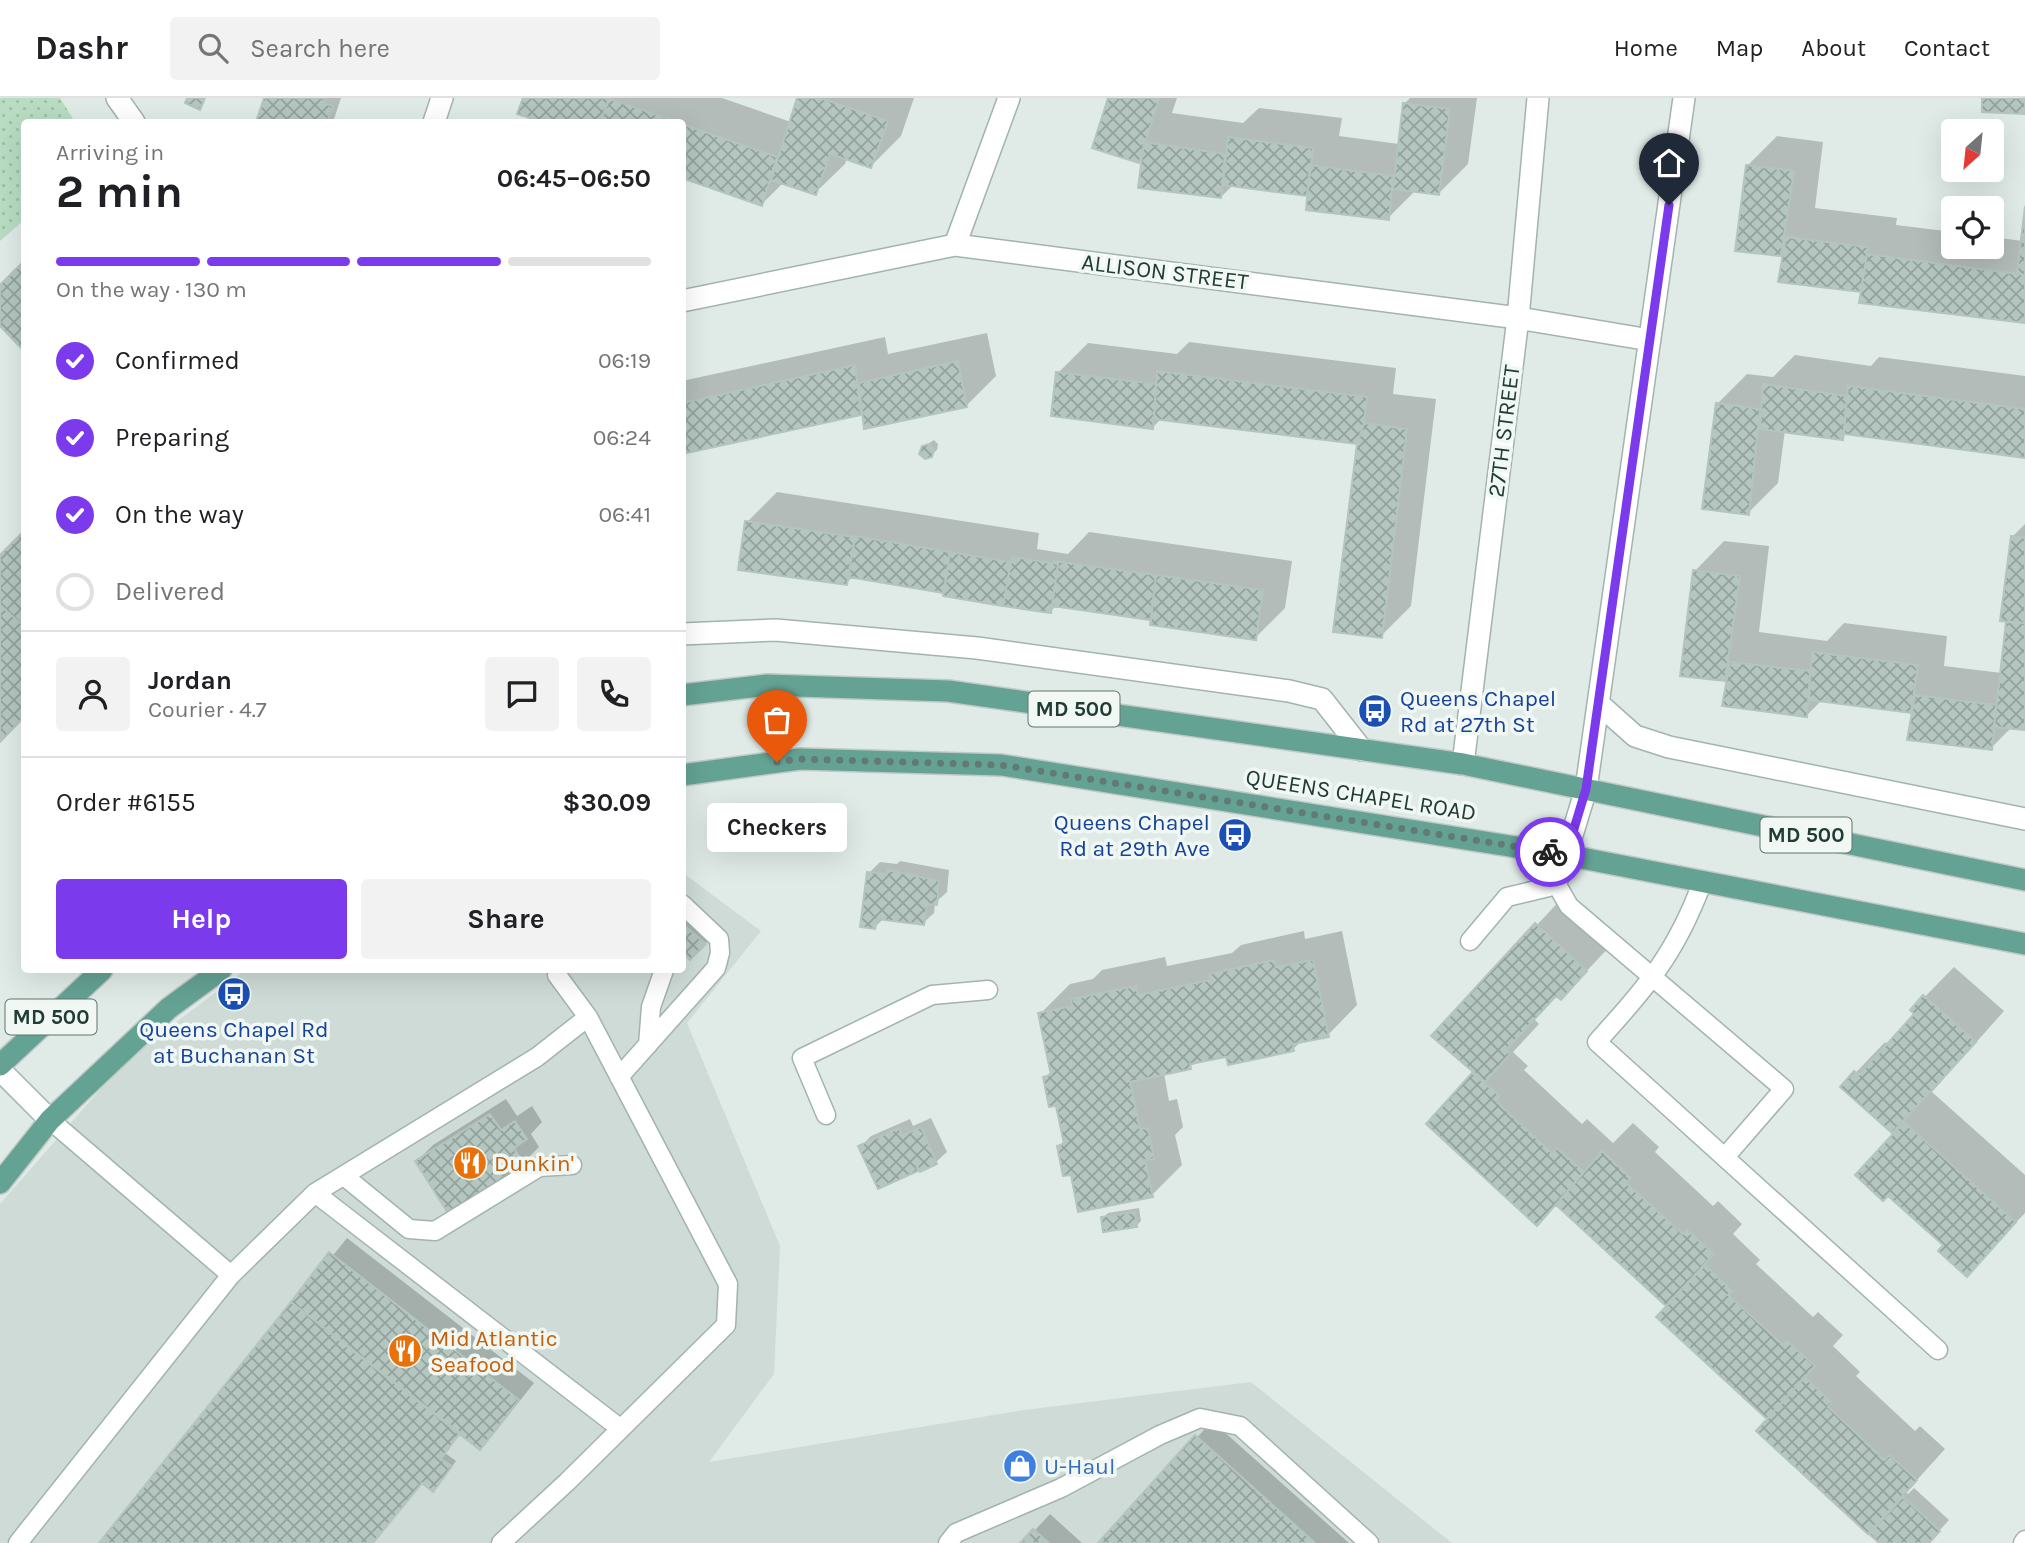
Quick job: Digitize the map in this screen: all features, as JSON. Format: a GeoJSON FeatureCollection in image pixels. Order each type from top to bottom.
{"type":"FeatureCollection","features":[{"type":"Feature","properties":{"kind":"main road","name":"QUEENS CHAPEL ROAD"},"geometry":{"type":"LineString","coordinates":[[686,695],[767,685],[948,691],[1464,764],[2025,880]]}},
{"type":"Feature","properties":{"kind":"main road","name":"QUEENS CHAPEL ROAD"},"geometry":{"type":"LineString","coordinates":[[686,774],[800,759],[1001,765],[1566,855],[2025,944]]}},
{"type":"Feature","properties":{"kind":"main road","name":"MD 500"},"geometry":{"type":"LineString","coordinates":[[0,1068],[99,973]]}},
{"type":"Feature","properties":{"kind":"main road","name":"MD 500"},"geometry":{"type":"LineString","coordinates":[[0,1183],[50,1119],[169,1008],[217,973]]}},
{"type":"Feature","properties":{"kind":"street"},"geometry":{"type":"LineString","coordinates":[[117,98],[132,119]]}},
{"type":"Feature","properties":{"kind":"street"},"geometry":{"type":"LineString","coordinates":[[435,119],[442,98]]}},
{"type":"Feature","properties":{"kind":"street"},"geometry":{"type":"LineString","coordinates":[[955,245],[1009,98]]}},
{"type":"Feature","properties":{"kind":"street","name":"27TH STREET"},"geometry":{"type":"LineString","coordinates":[[1464,764],[1518,318],[1538,98]]}},
{"type":"Feature","properties":{"kind":"street"},"geometry":{"type":"LineString","coordinates":[[1566,855],[1586,789],[1684,98]]}},
{"type":"Feature","properties":{"kind":"street","name":"ALLISON STREET"},"geometry":{"type":"LineString","coordinates":[[686,300],[955,245],[1518,318],[1650,340]]}},
{"type":"Feature","properties":{"kind":"street","name":"QUEENS CHAPEL ROAD"},"geometry":{"type":"LineString","coordinates":[[686,634],[776,630],[977,648],[1289,691],[1322,699],[1362,750]]}},
{"type":"Feature","properties":{"kind":"street"},"geometry":{"type":"LineString","coordinates":[[1598,704],[1635,736],[1669,747],[2025,819]]}},
{"type":"Feature","properties":{"kind":"street"},"geometry":{"type":"LineString","coordinates":[[0,1068],[50,1119]]}},
{"type":"Feature","properties":{"kind":"lane"},"geometry":{"type":"LineString","coordinates":[[1566,855],[1557,885],[1569,906],[1784,1089],[1725,1157]]}},
{"type":"Feature","properties":{"kind":"lane"},"geometry":{"type":"LineString","coordinates":[[1702,883],[1672,950],[1655,977],[1597,1042],[1938,1350]]}},
{"type":"Feature","properties":{"kind":"lane"},"geometry":{"type":"LineString","coordinates":[[1470,941],[1507,897],[1557,885]]}},
{"type":"Feature","properties":{"kind":"lane"},"geometry":{"type":"LineString","coordinates":[[619,1077],[716,968],[720,953],[719,939],[686,908]]}},
{"type":"Feature","properties":{"kind":"lane"},"geometry":{"type":"LineString","coordinates":[[648,1045],[651,1007],[663,973]]}},
{"type":"Feature","properties":{"kind":"lane"},"geometry":{"type":"LineString","coordinates":[[501,1543],[726,1325],[728,1284],[588,1017],[557,975]]}},
{"type":"Feature","properties":{"kind":"lane"},"geometry":{"type":"LineString","coordinates":[[826,1115],[802,1058],[932,995],[988,990]]}},
{"type":"Feature","properties":{"kind":"lane"},"geometry":{"type":"LineString","coordinates":[[18,1543],[231,1275],[315,1193],[537,1057],[588,1017]]}},
{"type":"Feature","properties":{"kind":"lane"},"geometry":{"type":"LineString","coordinates":[[50,1119],[231,1275]]}},
{"type":"Feature","properties":{"kind":"lane"},"geometry":{"type":"LineString","coordinates":[[344,1176],[409,1229],[435,1231],[539,1167],[572,1165]]}},
{"type":"Feature","properties":{"kind":"lane"},"geometry":{"type":"LineString","coordinates":[[315,1193],[621,1429]]}},
{"type":"Feature","properties":{"kind":"lane"},"geometry":{"type":"LineString","coordinates":[[947,1543],[956,1533],[1061,1488],[1160,1435],[1200,1418],[1240,1426],[1369,1543]]}},
{"type":"Feature","properties":{"kind":"shaded area"},"geometry":{"type":"Polygon","coordinates":[[[686,875],[761,931],[687,1023],[780,1246],[774,1374],[709,1462],[1024,1410],[1251,1382],[1452,1543],[0,1543],[0,1204],[125,1061],[241,973],[686,973],[686,875]]]}},
{"type":"Feature","properties":{"kind":"green space"},"geometry":{"type":"Polygon","coordinates":[[[0,98],[60,98],[73,119],[21,119],[21,223],[0,241],[0,98]]]}},
{"type":"Feature","properties":{"kind":"building"},"geometry":{"type":"Polygon","coordinates":[[[187,98],[205,98],[200,110],[185,103],[187,98]]]}},
{"type":"Feature","properties":{"kind":"building"},"geometry":{"type":"Polygon","coordinates":[[[264,98],[322,98],[325,99],[324,103],[333,106],[328,119],[257,119],[264,98]]]}},
{"type":"Feature","properties":{"kind":"building"},"geometry":{"type":"Polygon","coordinates":[[[523,98],[610,98],[601,119],[533,119],[517,114],[523,98]]]}},
{"type":"Feature","properties":{"kind":"building"},"geometry":{"type":"Polygon","coordinates":[[[797,98],[820,98],[888,121],[871,168],[830,154],[816,195],[771,180],[797,98]]]}},
{"type":"Feature","properties":{"kind":"building"},"geometry":{"type":"Polygon","coordinates":[[[1108,98],[1159,98],[1139,163],[1092,148],[1108,98]]]}},
{"type":"Feature","properties":{"kind":"building"},"geometry":{"type":"Polygon","coordinates":[[[1982,98],[2025,98],[2025,114],[1982,112],[1982,98]]]}},
{"type":"Feature","properties":{"kind":"building"},"geometry":{"type":"Polygon","coordinates":[[[609,99],[669,119],[601,119],[609,99]]]}},
{"type":"Feature","properties":{"kind":"building"},"geometry":{"type":"Polygon","coordinates":[[[1403,103],[1450,109],[1439,195],[1393,189],[1403,103]]]}},
{"type":"Feature","properties":{"kind":"building"},"geometry":{"type":"Polygon","coordinates":[[[686,125],[777,157],[762,206],[686,179],[686,125]]]}},
{"type":"Feature","properties":{"kind":"building"},"geometry":{"type":"Polygon","coordinates":[[[1228,137],[1313,148],[1307,196],[1223,185],[1228,137]]]}},
{"type":"Feature","properties":{"kind":"building"},"geometry":{"type":"Polygon","coordinates":[[[1144,142],[1225,154],[1221,198],[1138,188],[1144,142]]]}},
{"type":"Feature","properties":{"kind":"building"},"geometry":{"type":"Polygon","coordinates":[[[1310,165],[1393,176],[1389,220],[1306,210],[1310,165]]]}},
{"type":"Feature","properties":{"kind":"building"},"geometry":{"type":"Polygon","coordinates":[[[1746,165],[1794,171],[1781,256],[1735,251],[1746,165]]]}},
{"type":"Feature","properties":{"kind":"building"},"geometry":{"type":"Polygon","coordinates":[[[2025,206],[2025,275],[2017,273],[2025,206]]]}},
{"type":"Feature","properties":{"kind":"building"},"geometry":{"type":"Polygon","coordinates":[[[1786,237],[1868,247],[1861,292],[1778,282],[1786,237]]]}},
{"type":"Feature","properties":{"kind":"building"},"geometry":{"type":"Polygon","coordinates":[[[1867,254],[2025,275],[2025,323],[1859,303],[1867,254]]]}},
{"type":"Feature","properties":{"kind":"building"},"geometry":{"type":"Polygon","coordinates":[[[21,264],[21,348],[0,326],[0,285],[21,264]]]}},
{"type":"Feature","properties":{"kind":"building"},"geometry":{"type":"Polygon","coordinates":[[[958,361],[967,407],[864,429],[859,383],[958,361]]]}},
{"type":"Feature","properties":{"kind":"building"},"geometry":{"type":"Polygon","coordinates":[[[855,365],[861,415],[686,453],[686,402],[855,365]]]}},
{"type":"Feature","properties":{"kind":"building"},"geometry":{"type":"Polygon","coordinates":[[[1157,371],[1367,397],[1364,423],[1357,444],[1154,419],[1157,371]]]}},
{"type":"Feature","properties":{"kind":"building"},"geometry":{"type":"Polygon","coordinates":[[[1056,372],[1156,384],[1153,429],[1051,416],[1056,372]]]}},
{"type":"Feature","properties":{"kind":"building"},"geometry":{"type":"Polygon","coordinates":[[[1763,384],[1847,396],[1843,440],[1760,429],[1763,384]]]}},
{"type":"Feature","properties":{"kind":"building"},"geometry":{"type":"Polygon","coordinates":[[[1848,386],[2025,409],[2025,458],[1844,434],[1848,386]]]}},
{"type":"Feature","properties":{"kind":"building"},"geometry":{"type":"Polygon","coordinates":[[[1716,403],[1760,409],[1749,515],[1702,509],[1716,403]]]}},
{"type":"Feature","properties":{"kind":"building"},"geometry":{"type":"Polygon","coordinates":[[[1364,423],[1407,429],[1382,638],[1333,632],[1357,444],[1364,423]]]}},
{"type":"Feature","properties":{"kind":"building"},"geometry":{"type":"Polygon","coordinates":[[[929,444],[934,449],[932,457],[925,459],[919,454],[922,446],[929,444]]]}},
{"type":"Feature","properties":{"kind":"building"},"geometry":{"type":"Polygon","coordinates":[[[745,521],[855,537],[847,585],[738,570],[745,521]]]}},
{"type":"Feature","properties":{"kind":"building"},"geometry":{"type":"Polygon","coordinates":[[[21,534],[21,623],[0,605],[0,555],[21,534]]]}},
{"type":"Feature","properties":{"kind":"building"},"geometry":{"type":"Polygon","coordinates":[[[855,536],[950,552],[944,593],[848,577],[855,536]]]}},
{"type":"Feature","properties":{"kind":"building"},"geometry":{"type":"Polygon","coordinates":[[[2011,536],[2025,538],[2025,623],[2000,621],[2011,536]]]}},
{"type":"Feature","properties":{"kind":"building"},"geometry":{"type":"Polygon","coordinates":[[[950,552],[1011,562],[1003,606],[943,596],[950,552]]]}},
{"type":"Feature","properties":{"kind":"building"},"geometry":{"type":"Polygon","coordinates":[[[1012,557],[1058,564],[1051,613],[1003,606],[1012,557]]]}},
{"type":"Feature","properties":{"kind":"building"},"geometry":{"type":"Polygon","coordinates":[[[1053,561],[1156,575],[1151,620],[1052,606],[1058,564],[1053,561]]]}},
{"type":"Feature","properties":{"kind":"building"},"geometry":{"type":"Polygon","coordinates":[[[1693,570],[1740,576],[1725,681],[1680,676],[1693,570]]]}},
{"type":"Feature","properties":{"kind":"building"},"geometry":{"type":"Polygon","coordinates":[[[1156,575],[1263,590],[1256,640],[1150,625],[1156,575]]]}},
{"type":"Feature","properties":{"kind":"building"},"geometry":{"type":"Polygon","coordinates":[[[0,605],[21,623],[21,720],[0,742],[0,605]]]}},
{"type":"Feature","properties":{"kind":"building"},"geometry":{"type":"Polygon","coordinates":[[[2006,622],[2025,623],[2025,730],[1994,727],[2006,622]]]}},
{"type":"Feature","properties":{"kind":"building"},"geometry":{"type":"Polygon","coordinates":[[[1812,652],[1918,665],[1911,713],[1809,700],[1812,652]]]}},
{"type":"Feature","properties":{"kind":"building"},"geometry":{"type":"Polygon","coordinates":[[[1730,662],[1810,671],[1807,717],[1722,706],[1730,662]]]}},
{"type":"Feature","properties":{"kind":"building"},"geometry":{"type":"Polygon","coordinates":[[[1915,695],[1996,705],[1992,750],[1907,740],[1915,695]]]}},
{"type":"Feature","properties":{"kind":"building"},"geometry":{"type":"Polygon","coordinates":[[[888,870],[939,881],[937,905],[927,904],[924,925],[877,919],[875,929],[860,927],[867,872],[887,874],[888,870]]]}},
{"type":"Feature","properties":{"kind":"building"},"geometry":{"type":"Polygon","coordinates":[[[1535,923],[1587,971],[1561,1000],[1556,996],[1506,1050],[1510,1054],[1485,1082],[1431,1036],[1535,923]]]}},
{"type":"Feature","properties":{"kind":"building"},"geometry":{"type":"Polygon","coordinates":[[[686,926],[706,944],[690,960],[686,956],[686,926]]]}},
{"type":"Feature","properties":{"kind":"building"},"geometry":{"type":"Polygon","coordinates":[[[1274,960],[1276,967],[1313,960],[1329,1037],[1293,1044],[1294,1051],[1228,1065],[1226,1057],[1190,1064],[1191,1069],[1130,1082],[1140,1129],[1148,1128],[1154,1159],[1145,1160],[1153,1197],[1078,1212],[1071,1175],[1063,1176],[1057,1146],[1064,1144],[1056,1106],[1049,1107],[1043,1077],[1051,1075],[1038,1013],[1072,1006],[1071,999],[1136,986],[1138,995],[1210,980],[1209,974],[1274,960]]]}},
{"type":"Feature","properties":{"kind":"building"},"geometry":{"type":"Polygon","coordinates":[[[1923,995],[1976,1042],[1892,1133],[1840,1087],[1854,1071],[1859,1075],[1914,1014],[1910,1010],[1923,995]]]}},
{"type":"Feature","properties":{"kind":"building"},"geometry":{"type":"Polygon","coordinates":[[[1472,1073],[1500,1096],[1496,1101],[1552,1153],[1557,1148],[1584,1172],[1537,1226],[1426,1124],[1472,1073]]]}},
{"type":"Feature","properties":{"kind":"building","name":"Dunkin'"},"geometry":{"type":"Polygon","coordinates":[[[490,1114],[501,1130],[515,1121],[527,1139],[514,1148],[524,1165],[448,1213],[415,1161],[490,1114]]]}},
{"type":"Feature","properties":{"kind":"building"},"geometry":{"type":"Polygon","coordinates":[[[1904,1122],[2016,1222],[1967,1277],[1938,1251],[1943,1245],[1888,1196],[1883,1201],[1855,1175],[1904,1122]]]}},
{"type":"Feature","properties":{"kind":"building"},"geometry":{"type":"Polygon","coordinates":[[[921,1127],[937,1164],[920,1172],[915,1161],[918,1171],[878,1189],[858,1146],[899,1128],[902,1136],[921,1127]]]}},
{"type":"Feature","properties":{"kind":"building"},"geometry":{"type":"Polygon","coordinates":[[[1602,1151],[1631,1178],[1626,1183],[1683,1234],[1687,1230],[1714,1254],[1666,1306],[1556,1205],[1602,1151]]]}},
{"type":"Feature","properties":{"kind":"building"},"geometry":{"type":"Polygon","coordinates":[[[1135,1212],[1137,1227],[1103,1232],[1101,1217],[1135,1212]]]}},
{"type":"Feature","properties":{"kind":"building","name":"Mid Atlantic Seafood"},"geometry":{"type":"Polygon","coordinates":[[[329,1252],[519,1400],[480,1450],[291,1302],[329,1252]]]}},
{"type":"Feature","properties":{"kind":"building"},"geometry":{"type":"Polygon","coordinates":[[[1705,1265],[1732,1291],[1728,1295],[1783,1345],[1787,1341],[1815,1366],[1767,1419],[1656,1317],[1705,1265]]]}},
{"type":"Feature","properties":{"kind":"building"},"geometry":{"type":"Polygon","coordinates":[[[291,1302],[460,1433],[441,1459],[452,1466],[433,1492],[422,1483],[373,1543],[99,1543],[291,1302]]]}},
{"type":"Feature","properties":{"kind":"building"},"geometry":{"type":"Polygon","coordinates":[[[1805,1377],[1832,1403],[1828,1407],[1885,1460],[1889,1455],[1917,1480],[1868,1534],[1756,1431],[1805,1377]]]}},
{"type":"Feature","properties":{"kind":"building"},"geometry":{"type":"Polygon","coordinates":[[[1195,1435],[1315,1543],[1098,1543],[1195,1435]]]}},
{"type":"Feature","properties":{"kind":"building"},"geometry":{"type":"Polygon","coordinates":[[[1903,1497],[1940,1531],[1929,1543],[1879,1543],[1869,1534],[1903,1497]]]}},
{"type":"Feature","properties":{"kind":"building"},"geometry":{"type":"Polygon","coordinates":[[[1033,1529],[1049,1543],[1020,1543],[1033,1529]]]}},
{"type":"Feature","properties":{"kind":"way so far"},"geometry":{"type":"LineString","coordinates":[[777,762],[800,759],[1001,765],[1550,852]]}},
{"type":"Feature","properties":{"kind":"place","name":"Queens Chapel Rd at 27th St"},"geometry":{"type":"Point","coordinates":[1375,711]}},
{"type":"Feature","properties":{"kind":"place","name":"Checkers"},"geometry":{"type":"Point","coordinates":[777,762]}},
{"type":"Feature","properties":{"kind":"place","name":"Queens Chapel Rd at 29th Ave"},"geometry":{"type":"Point","coordinates":[1235,835]}},
{"type":"Feature","properties":{"kind":"place","name":"Queens Chapel Rd at Buchanan St"},"geometry":{"type":"Point","coordinates":[234,994]}},
{"type":"Feature","properties":{"kind":"place","name":"Dunkin'"},"geometry":{"type":"Point","coordinates":[470,1163]}},
{"type":"Feature","properties":{"kind":"place","name":"Mid Atlantic Seafood"},"geometry":{"type":"Point","coordinates":[405,1351]}},
{"type":"Feature","properties":{"kind":"place","name":"U-Haul"},"geometry":{"type":"Point","coordinates":[1020,1466]}},
{"type":"Feature","properties":{"kind":"route"},"geometry":{"type":"LineString","coordinates":[[1550,852],[1566,855],[1586,789],[1669,205]]}}]}
